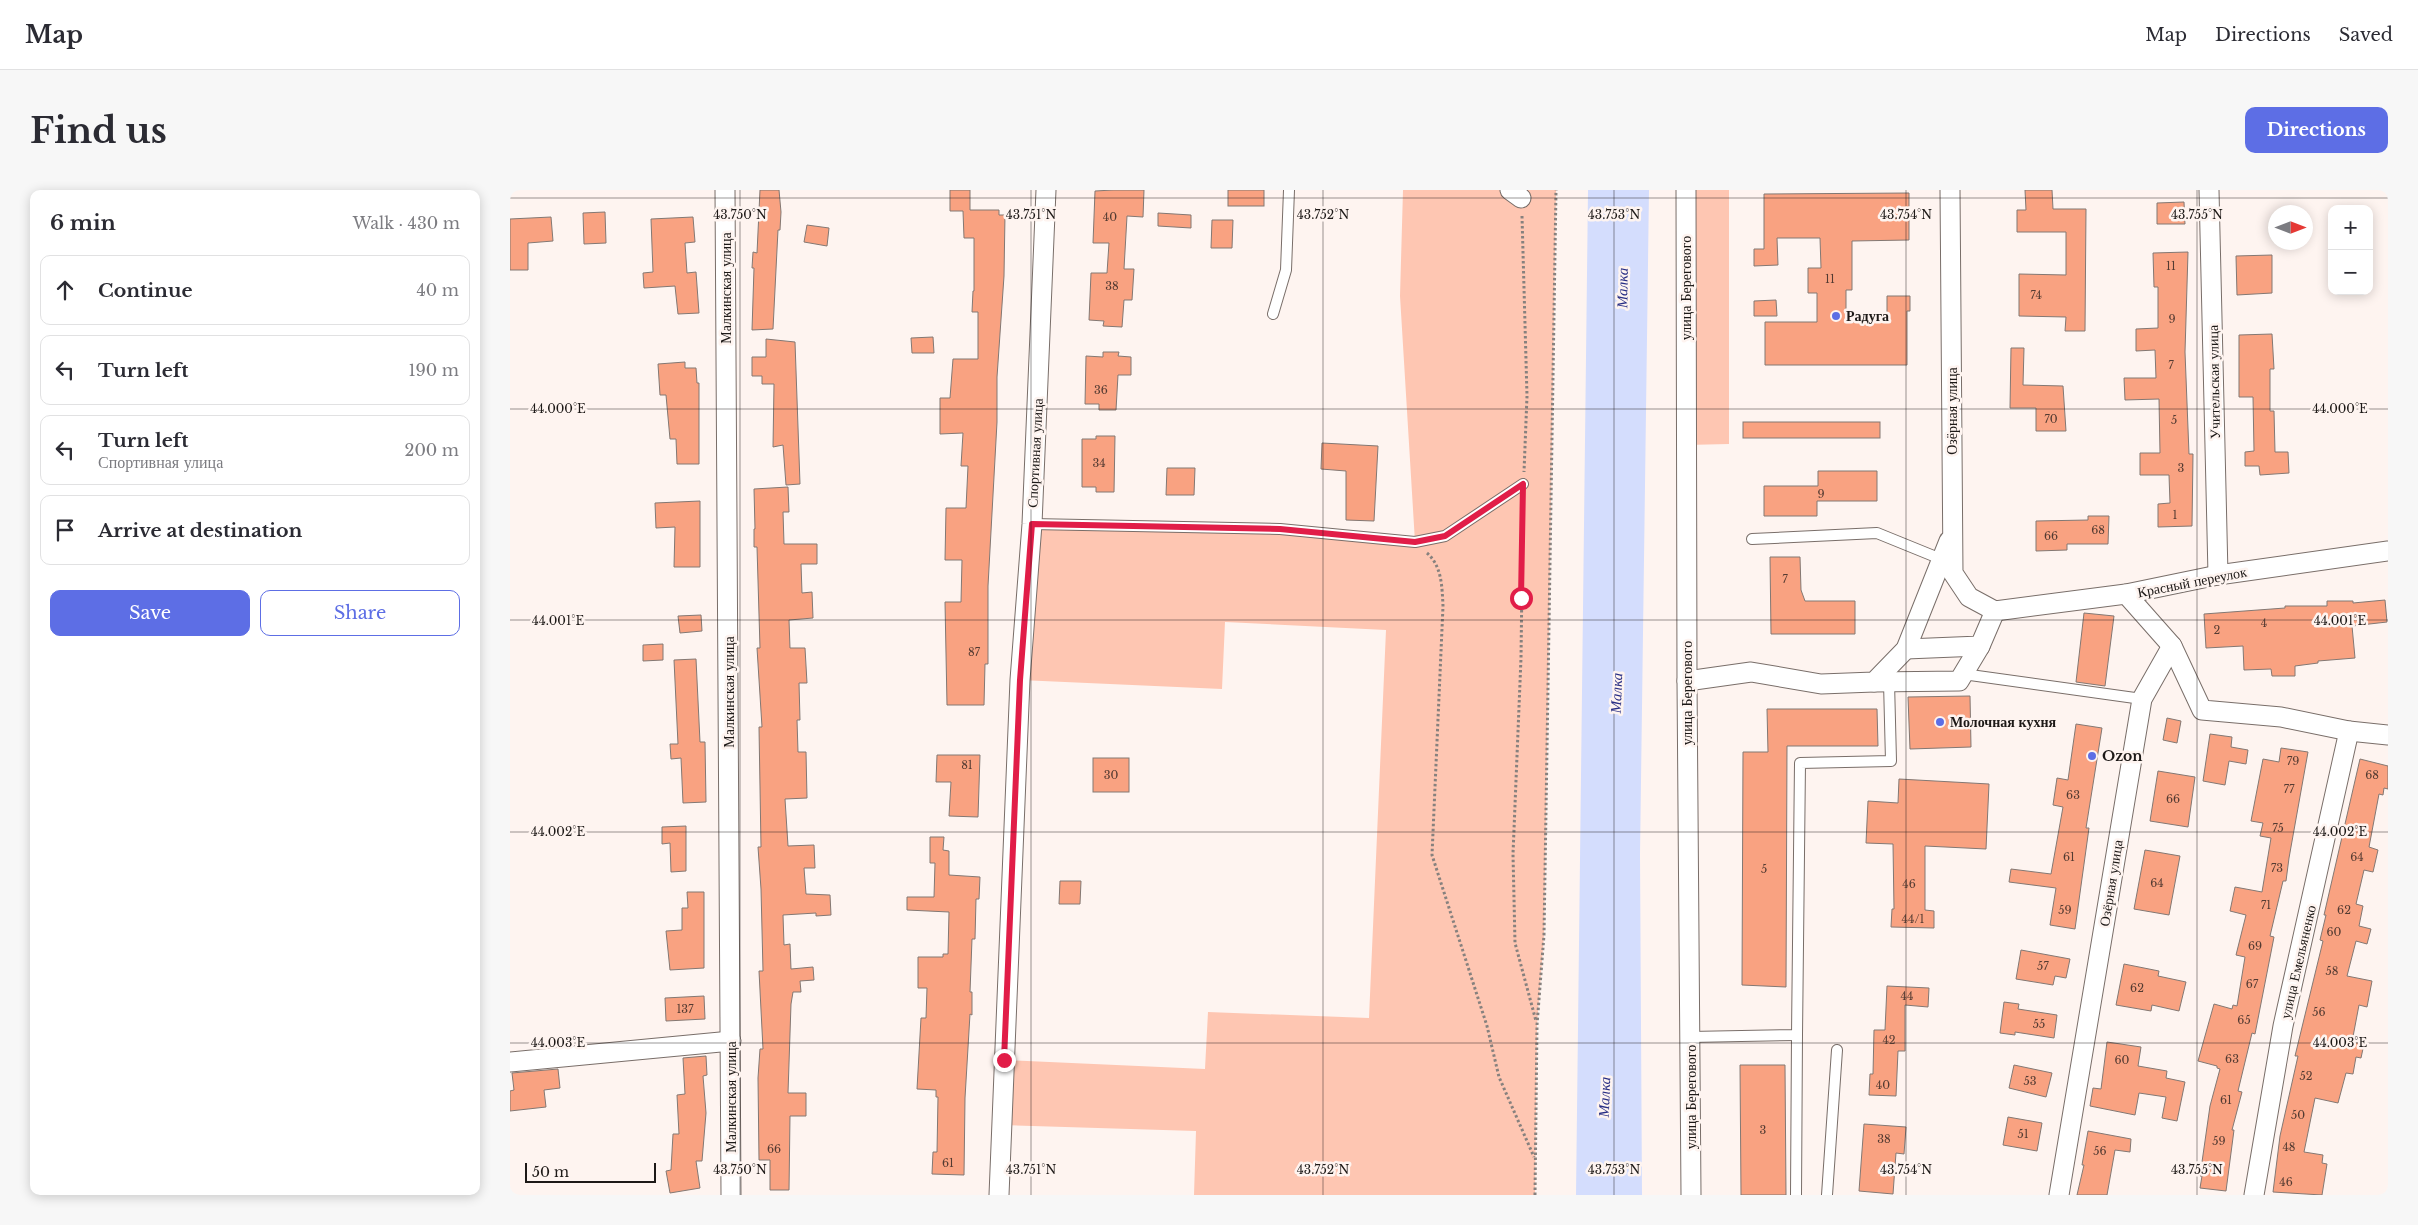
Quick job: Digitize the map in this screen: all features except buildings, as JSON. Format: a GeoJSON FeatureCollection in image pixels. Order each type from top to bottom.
{"type":"FeatureCollection","features":[{"type":"Feature","properties":{"kind":"street","name":"Малкинская улица"},"geometry":{"type":"LineString","coordinates":[[725,190],[732,1195]]}},
{"type":"Feature","properties":{"kind":"street","name":"Спортивная улица"},"geometry":{"type":"LineString","coordinates":[[998,1195],[1020,689],[1032,524],[1046,190]]}},
{"type":"Feature","properties":{"kind":"street","name":"улица Берегового"},"geometry":{"type":"LineString","coordinates":[[1686,190],[1691,1195]]}},
{"type":"Feature","properties":{"kind":"street","name":"Озёрная улица"},"geometry":{"type":"LineString","coordinates":[[1947,566],[1953,529],[1950,190]]}},
{"type":"Feature","properties":{"kind":"street","name":"Учительская улица"},"geometry":{"type":"LineString","coordinates":[[2209,190],[2218,575]]}},
{"type":"Feature","properties":{"kind":"street","name":"Красный переулок"},"geometry":{"type":"LineString","coordinates":[[1995,611],[2126,594],[2218,575],[2388,551]]}},
{"type":"Feature","properties":{"kind":"street"},"geometry":{"type":"LineString","coordinates":[[1687,680],[1751,672],[1821,684],[1959,681],[1980,646],[1995,611],[1969,597],[1947,566],[1906,649],[1882,682]]}},
{"type":"Feature","properties":{"kind":"street"},"geometry":{"type":"LineString","coordinates":[[2126,594],[2172,646],[2202,710],[2282,717],[2349,731],[2388,735]]}},
{"type":"Feature","properties":{"kind":"street"},"geometry":{"type":"LineString","coordinates":[[1906,649],[1980,646]]}},
{"type":"Feature","properties":{"kind":"street","name":"Озёрная улица"},"geometry":{"type":"LineString","coordinates":[[2060,1195],[2142,699],[2172,646]]}},
{"type":"Feature","properties":{"kind":"street","name":"улица Емельяненко"},"geometry":{"type":"LineString","coordinates":[[2254,1195],[2284,1026],[2349,731]]}},
{"type":"Feature","properties":{"kind":"street"},"geometry":{"type":"LineString","coordinates":[[510,1062],[732,1041]]}},
{"type":"Feature","properties":{"kind":"lane"},"geometry":{"type":"LineString","coordinates":[[1273,314],[1286,270],[1288,190]]}},
{"type":"Feature","properties":{"kind":"lane"},"geometry":{"type":"LineString","coordinates":[[1032,524],[1280,529],[1415,542],[1445,536],[1523,484]]}},
{"type":"Feature","properties":{"kind":"lane"},"geometry":{"type":"LineString","coordinates":[[1752,539],[1878,533],[1947,566]]}},
{"type":"Feature","properties":{"kind":"lane"},"geometry":{"type":"LineString","coordinates":[[1963,674],[2142,699]]}},
{"type":"Feature","properties":{"kind":"lane"},"geometry":{"type":"LineString","coordinates":[[1796,1195],[1800,763],[1891,761],[1882,682]]}},
{"type":"Feature","properties":{"kind":"lane"},"geometry":{"type":"LineString","coordinates":[[1690,1036],[1797,1035]]}},
{"type":"Feature","properties":{"kind":"lane"},"geometry":{"type":"LineString","coordinates":[[1827,1195],[1837,1050]]}},
{"type":"Feature","properties":{"kind":"path"},"geometry":{"type":"LineString","coordinates":[[1535,1195],[1537,1025],[1544,925],[1556,190]]}},
{"type":"Feature","properties":{"kind":"path"},"geometry":{"type":"LineString","coordinates":[[1516,194],[1527,396],[1523,484],[1521,658],[1513,854],[1515,943],[1537,1025]]}},
{"type":"Feature","properties":{"kind":"path"},"geometry":{"type":"LineString","coordinates":[[1415,542],[1432,557],[1441,576],[1443,606],[1432,855],[1487,1026],[1499,1077],[1535,1159]]}},
{"type":"Feature","properties":{"kind":"shaded area"},"geometry":{"type":"Polygon","coordinates":[[[1403,190],[1556,190],[1544,935],[1537,1025],[1535,1195],[1194,1195],[1196,1131],[1002,1125],[1004,1060],[1205,1069],[1208,1012],[1369,1018],[1386,630],[1225,622],[1222,689],[1020,680],[1032,524],[1280,529],[1415,542],[1400,296],[1403,190]]]}},
{"type":"Feature","properties":{"kind":"shaded area"},"geometry":{"type":"Polygon","coordinates":[[[1686,190],[1729,190],[1729,444],[1686,445],[1686,190]]]}},
{"type":"Feature","properties":{"kind":"water","name":"Малка"},"geometry":{"type":"Polygon","coordinates":[[[1588,190],[1649,190],[1640,855],[1642,1195],[1576,1195],[1588,190]]]}},
{"type":"Feature","properties":{"kind":"place","name":"Радуга"},"geometry":{"type":"Point","coordinates":[1836,316]}},
{"type":"Feature","properties":{"kind":"place","name":"Молочная кухня"},"geometry":{"type":"Point","coordinates":[1940,722]}},
{"type":"Feature","properties":{"kind":"place","name":"Ozon"},"geometry":{"type":"Point","coordinates":[2092,756]}},
{"type":"Feature","properties":{"kind":"route"},"geometry":{"type":"LineString","coordinates":[[1004,1060],[1020,680],[1032,524],[1280,529],[1415,542],[1445,536],[1523,484],[1521,598]]}}]}
